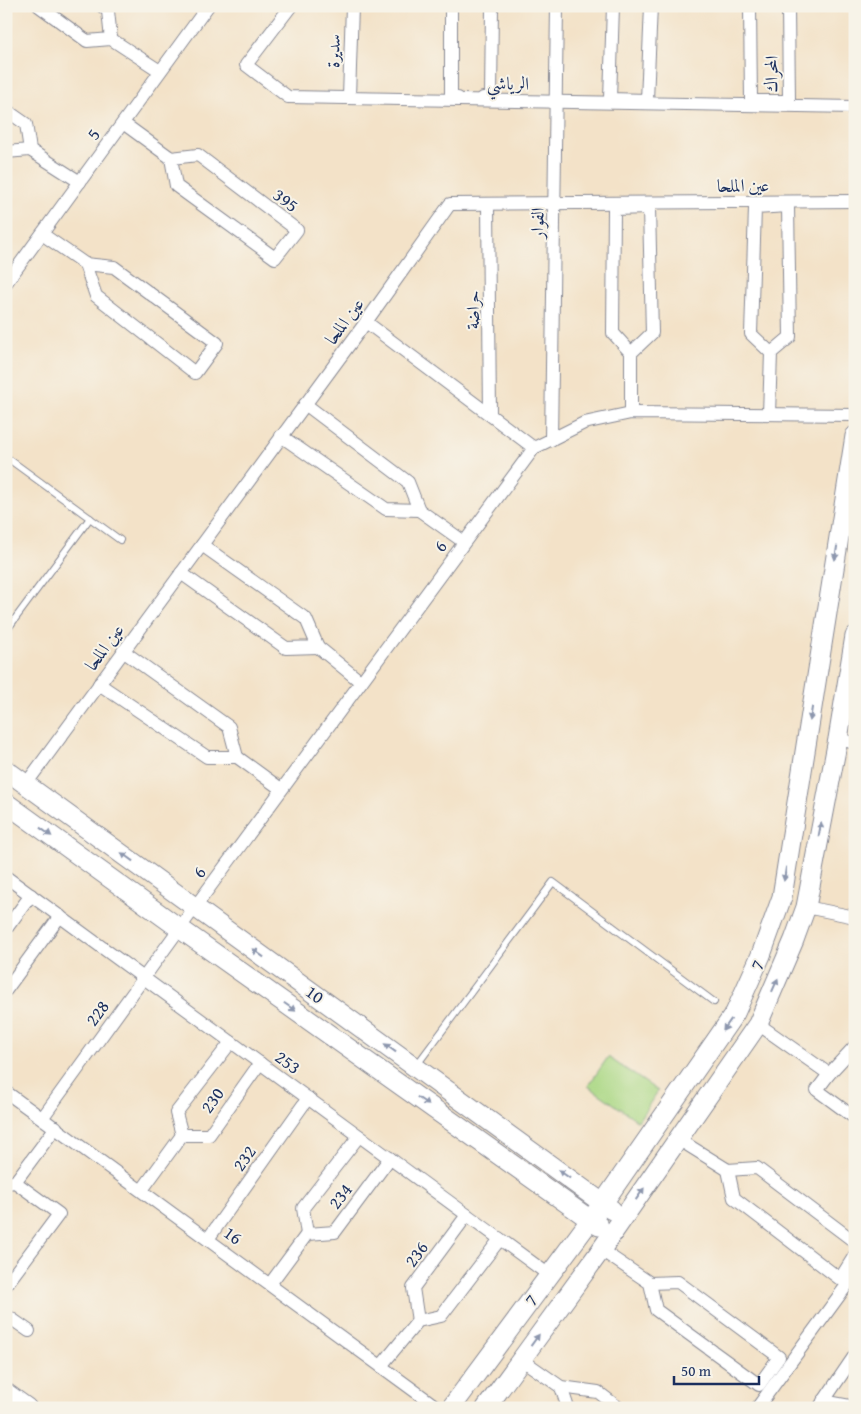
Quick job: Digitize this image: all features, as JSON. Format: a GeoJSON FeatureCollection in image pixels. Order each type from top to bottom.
{"type":"FeatureCollection","features":[{"type":"Feature","properties":{"kind":"street"},"geometry":{"type":"LineString","coordinates":[[39,6],[86,41],[111,38],[160,71]]}},
{"type":"Feature","properties":{"kind":"street"},"geometry":{"type":"LineString","coordinates":[[102,6],[108,11],[111,38]]}},
{"type":"Feature","properties":{"kind":"street","name":"5"},"geometry":{"type":"LineString","coordinates":[[6,283],[208,6]]}},
{"type":"Feature","properties":{"kind":"street","name":"الرياشي"},"geometry":{"type":"LineString","coordinates":[[291,6],[246,65],[288,97],[855,107]]}},
{"type":"Feature","properties":{"kind":"street","name":"سديرة"},"geometry":{"type":"LineString","coordinates":[[349,97],[352,6]]}},
{"type":"Feature","properties":{"kind":"street"},"geometry":{"type":"LineString","coordinates":[[451,6],[451,98],[491,98],[492,6]]}},
{"type":"Feature","properties":{"kind":"street","name":"الفوار"},"geometry":{"type":"LineString","coordinates":[[551,440],[557,6]]}},
{"type":"Feature","properties":{"kind":"street"},"geometry":{"type":"LineString","coordinates":[[612,6],[610,100],[648,100],[651,6]]}},
{"type":"Feature","properties":{"kind":"street","name":"المحراك"},"geometry":{"type":"LineString","coordinates":[[750,6],[751,101],[789,101],[788,6]]}},
{"type":"Feature","properties":{"kind":"street"},"geometry":{"type":"LineString","coordinates":[[6,110],[26,124],[30,150]]}},
{"type":"Feature","properties":{"kind":"street"},"geometry":{"type":"LineString","coordinates":[[123,123],[171,158]]}},
{"type":"Feature","properties":{"kind":"street"},"geometry":{"type":"LineString","coordinates":[[6,152],[30,150],[80,182]]}},
{"type":"Feature","properties":{"kind":"street","name":"395"},"geometry":{"type":"LineString","coordinates":[[198,155],[297,230],[275,258],[176,186],[171,158],[198,155]]}},
{"type":"Feature","properties":{"kind":"street","name":"عين الملحا"},"geometry":{"type":"LineString","coordinates":[[26,784],[366,322],[450,204],[855,201]]}},
{"type":"Feature","properties":{"kind":"street","name":"حراضة"},"geometry":{"type":"LineString","coordinates":[[488,205],[490,414]]}},
{"type":"Feature","properties":{"kind":"street"},"geometry":{"type":"LineString","coordinates":[[769,414],[771,354],[790,337],[788,206],[755,208],[751,334],[771,354]]}},
{"type":"Feature","properties":{"kind":"street"},"geometry":{"type":"LineString","coordinates":[[631,413],[632,353],[652,332],[649,208],[614,209],[613,333],[632,353]]}},
{"type":"Feature","properties":{"kind":"street"},"geometry":{"type":"LineString","coordinates":[[42,234],[85,264],[114,267],[217,343],[195,373],[96,296],[85,264]]}},
{"type":"Feature","properties":{"kind":"street"},"geometry":{"type":"LineString","coordinates":[[366,322],[534,448]]}},
{"type":"Feature","properties":{"kind":"street"},"geometry":{"type":"LineString","coordinates":[[305,404],[408,482],[420,510],[464,542]]}},
{"type":"Feature","properties":{"kind":"street","name":"6"},"geometry":{"type":"LineString","coordinates":[[179,928],[534,448],[584,423],[631,413],[855,415]]}},
{"type":"Feature","properties":{"kind":"street"},"geometry":{"type":"LineString","coordinates":[[281,436],[386,509],[420,510]]}},
{"type":"Feature","properties":{"kind":"street","name":"7"},"geometry":{"type":"LineString","coordinates":[[451,1408],[603,1203],[735,1013],[761,955],[782,897],[855,436]]}},
{"type":"Feature","properties":{"kind":"street"},"geometry":{"type":"LineString","coordinates":[[202,545],[306,619],[318,647],[361,682]]}},
{"type":"Feature","properties":{"kind":"street"},"geometry":{"type":"LineString","coordinates":[[181,573],[286,648],[318,647]]}},
{"type":"Feature","properties":{"kind":"street","name":"7"},"geometry":{"type":"LineString","coordinates":[[486,1408],[623,1218],[758,1024],[806,907],[846,741],[855,636]]}},
{"type":"Feature","properties":{"kind":"street"},"geometry":{"type":"LineString","coordinates":[[123,651],[229,727],[237,757]]}},
{"type":"Feature","properties":{"kind":"street"},"geometry":{"type":"LineString","coordinates":[[99,684],[207,758],[237,757],[282,789]]}},
{"type":"Feature","properties":{"kind":"street","name":"10"},"geometry":{"type":"LineString","coordinates":[[6,770],[623,1218]]}},
{"type":"Feature","properties":{"kind":"street","name":"10"},"geometry":{"type":"LineString","coordinates":[[6,803],[590,1220],[606,1242]]}},
{"type":"Feature","properties":{"kind":"street","name":"253"},"geometry":{"type":"LineString","coordinates":[[6,877],[550,1276]]}},
{"type":"Feature","properties":{"kind":"street"},"geometry":{"type":"LineString","coordinates":[[6,929],[31,894]]}},
{"type":"Feature","properties":{"kind":"street"},"geometry":{"type":"LineString","coordinates":[[806,907],[855,917]]}},
{"type":"Feature","properties":{"kind":"street"},"geometry":{"type":"LineString","coordinates":[[6,990],[60,916]]}},
{"type":"Feature","properties":{"kind":"street","name":"228"},"geometry":{"type":"LineString","coordinates":[[43,1117],[179,928]]}},
{"type":"Feature","properties":{"kind":"street"},"geometry":{"type":"LineString","coordinates":[[758,1024],[829,1074]]}},
{"type":"Feature","properties":{"kind":"street","name":"230"},"geometry":{"type":"LineString","coordinates":[[231,1042],[176,1113],[182,1135],[208,1135],[260,1062]]}},
{"type":"Feature","properties":{"kind":"street"},"geometry":{"type":"LineString","coordinates":[[855,1046],[829,1074],[818,1090],[855,1118]]}},
{"type":"Feature","properties":{"kind":"street","name":"16"},"geometry":{"type":"LineString","coordinates":[[6,1092],[43,1117],[438,1408]]}},
{"type":"Feature","properties":{"kind":"street","name":"232"},"geometry":{"type":"LineString","coordinates":[[208,1239],[308,1098]]}},
{"type":"Feature","properties":{"kind":"street"},"geometry":{"type":"LineString","coordinates":[[6,1285],[59,1214],[10,1182],[56,1127]]}},
{"type":"Feature","properties":{"kind":"street"},"geometry":{"type":"LineString","coordinates":[[142,1190],[182,1135]]}},
{"type":"Feature","properties":{"kind":"street","name":"234"},"geometry":{"type":"LineString","coordinates":[[359,1136],[303,1208],[307,1234],[335,1232],[390,1158]]}},
{"type":"Feature","properties":{"kind":"street"},"geometry":{"type":"LineString","coordinates":[[678,1139],[728,1170],[756,1168],[855,1242]]}},
{"type":"Feature","properties":{"kind":"street"},"geometry":{"type":"LineString","coordinates":[[728,1170],[734,1198],[840,1279],[855,1255]]}},
{"type":"Feature","properties":{"kind":"street","name":"236"},"geometry":{"type":"LineString","coordinates":[[418,1321],[413,1288],[467,1215]]}},
{"type":"Feature","properties":{"kind":"street"},"geometry":{"type":"LineString","coordinates":[[270,1284],[307,1234]]}},
{"type":"Feature","properties":{"kind":"street"},"geometry":{"type":"LineString","coordinates":[[382,1366],[418,1321],[441,1316],[500,1239]]}},
{"type":"Feature","properties":{"kind":"street"},"geometry":{"type":"LineString","coordinates":[[606,1242],[650,1283],[656,1310],[759,1385],[779,1357],[678,1282],[650,1283]]}},
{"type":"Feature","properties":{"kind":"street"},"geometry":{"type":"LineString","coordinates":[[757,1408],[855,1274]]}},
{"type":"Feature","properties":{"kind":"street"},"geometry":{"type":"LineString","coordinates":[[6,1315],[29,1331]]}},
{"type":"Feature","properties":{"kind":"street"},"geometry":{"type":"LineString","coordinates":[[821,1404],[855,1355]]}},
{"type":"Feature","properties":{"kind":"street"},"geometry":{"type":"LineString","coordinates":[[521,1360],[561,1387],[598,1392],[619,1408]]}},
{"type":"Feature","properties":{"kind":"street"},"geometry":{"type":"LineString","coordinates":[[561,1387],[568,1408]]}},
{"type":"Feature","properties":{"kind":"street"},"geometry":{"type":"LineString","coordinates":[[6,1393],[27,1408]]}},
{"type":"Feature","properties":{"kind":"street"},"geometry":{"type":"LineString","coordinates":[[821,1404],[855,1406]]}},
{"type":"Feature","properties":{"kind":"lane"},"geometry":{"type":"LineString","coordinates":[[6,457],[120,540]]}},
{"type":"Feature","properties":{"kind":"lane"},"geometry":{"type":"LineString","coordinates":[[6,631],[90,518]]}},
{"type":"Feature","properties":{"kind":"lane"},"geometry":{"type":"LineString","coordinates":[[415,1067],[553,882],[714,1002]]}},
{"type":"Feature","properties":{"kind":"green space"},"geometry":{"type":"Polygon","coordinates":[[[608,1057],[658,1091],[638,1121],[588,1086],[608,1057]]]}}]}
